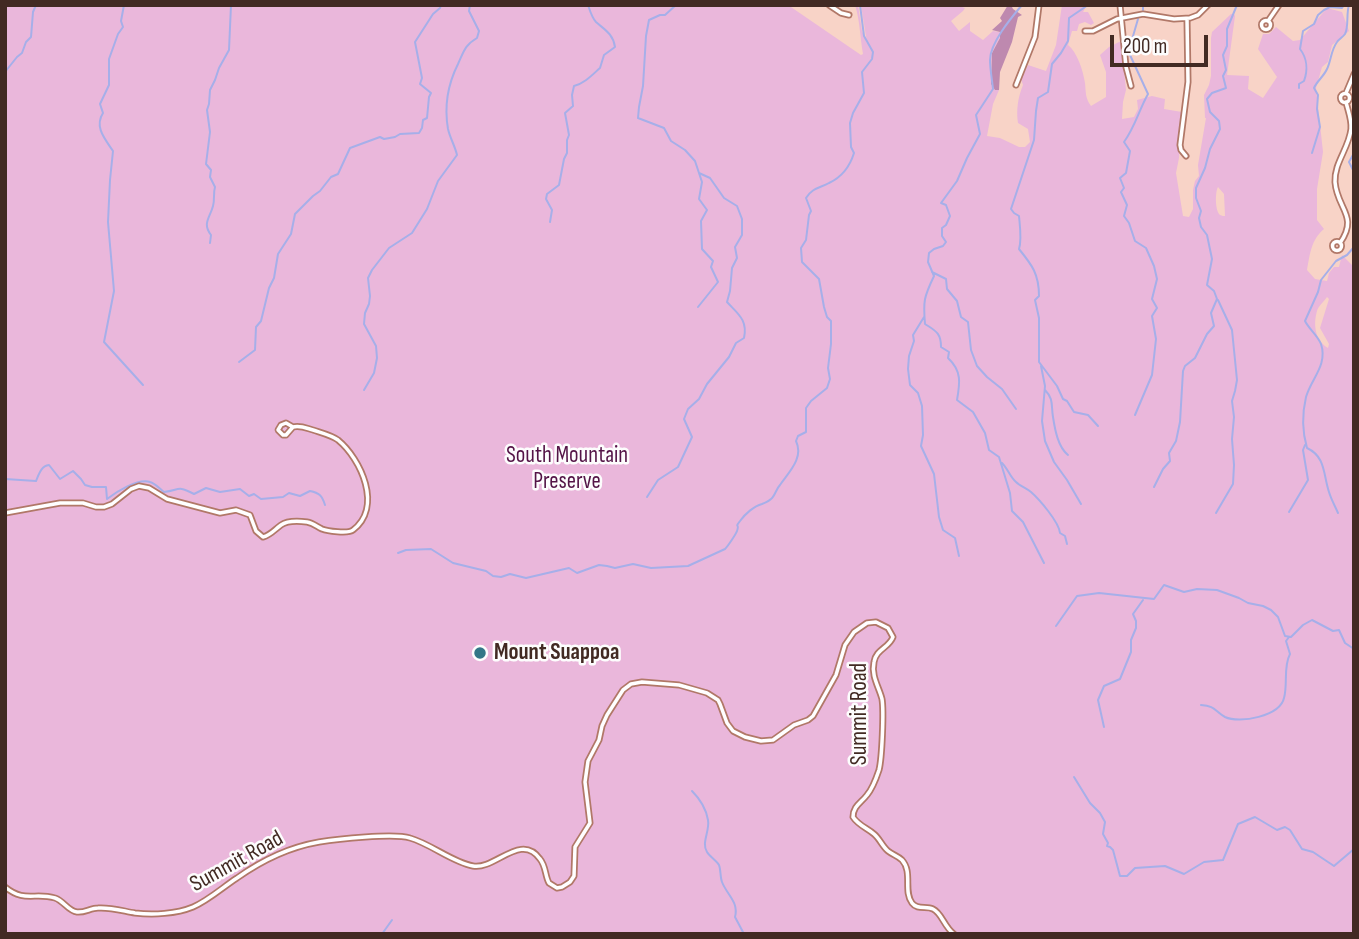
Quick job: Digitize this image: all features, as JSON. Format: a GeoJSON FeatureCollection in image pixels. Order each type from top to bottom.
{"type":"FeatureCollection","features":[{"type":"Feature","properties":{"kind":"street"},"geometry":{"type":"LineString","coordinates":[[829,5],[849,15]]}},
{"type":"Feature","properties":{"kind":"street"},"geometry":{"type":"LineString","coordinates":[[1016,85],[1035,37],[1039,5]]}},
{"type":"Feature","properties":{"kind":"street"},"geometry":{"type":"LineString","coordinates":[[1120,5],[1126,67],[1131,86]]}},
{"type":"Feature","properties":{"kind":"street"},"geometry":{"type":"LineString","coordinates":[[1085,31],[1093,31],[1110,21],[1143,14],[1187,19],[1198,15],[1208,5]]}},
{"type":"Feature","properties":{"kind":"street"},"geometry":{"type":"LineString","coordinates":[[1268,21],[1279,5]]}},
{"type":"Feature","properties":{"kind":"street"},"geometry":{"type":"LineString","coordinates":[[1186,156],[1181,145],[1188,82],[1187,19]]}},
{"type":"Feature","properties":{"kind":"street"},"geometry":{"type":"LineString","coordinates":[[1340,243],[1348,232],[1350,221],[1336,191],[1336,175],[1352,126],[1346,102],[1350,98],[1346,93],[1354,74]]}},
{"type":"Feature","properties":{"kind":"street"},"geometry":{"type":"LineString","coordinates":[[5,513],[60,503],[104,507],[139,486],[149,488],[167,499],[220,513],[236,510],[245,512],[250,515],[256,531],[263,537],[272,534],[283,524],[297,522],[311,523],[326,530],[346,533],[351,531],[363,516],[367,501],[366,488],[356,460],[334,438],[293,426]]}},
{"type":"Feature","properties":{"kind":"street","name":"Summit Road"},"geometry":{"type":"LineString","coordinates":[[5,887],[17,896],[57,899],[72,911],[78,912],[100,908],[148,914],[174,911],[197,904],[253,868],[302,846],[322,841],[398,836],[412,839],[476,866],[487,864],[517,849],[527,849],[541,859],[549,883],[557,888],[564,887],[574,876],[575,847],[590,822],[585,782],[589,761],[599,740],[602,724],[625,688],[642,681],[685,686],[701,691],[718,700],[733,732],[761,741],[774,740],[794,725],[813,716],[836,673],[849,637],[865,624],[876,622],[888,628],[892,637],[890,643],[878,653],[874,665],[882,702],[880,763],[873,785],[855,808],[853,817],[903,862],[907,870],[912,903],[937,911],[954,934]]}},
{"type":"Feature","properties":{"kind":"green space","name":"South Mountain Preserve"},"geometry":{"type":"Polygon","coordinates":[[[5,5],[788,5],[861,55],[863,54],[855,5],[858,5],[867,43],[861,5],[956,5],[965,8],[951,21],[959,31],[970,22],[970,31],[983,40],[993,31],[1000,32],[1000,38],[992,53],[991,84],[995,90],[999,90],[993,104],[987,136],[1025,147],[1030,142],[1028,129],[1018,123],[1017,118],[1023,85],[1021,79],[1028,65],[1046,71],[1056,45],[1062,5],[1087,5],[1083,12],[1088,12],[1094,23],[1079,24],[1077,31],[1072,31],[1068,45],[1081,67],[1088,100],[1091,106],[1106,97],[1106,72],[1100,55],[1121,41],[1126,90],[1122,119],[1134,117],[1138,109],[1137,100],[1152,96],[1165,99],[1164,109],[1182,112],[1176,173],[1183,216],[1189,217],[1193,209],[1195,181],[1199,176],[1198,165],[1206,118],[1204,95],[1211,76],[1212,32],[1234,14],[1227,75],[1249,76],[1248,89],[1263,98],[1277,77],[1258,49],[1263,34],[1269,34],[1276,27],[1293,41],[1300,40],[1327,8],[1342,12],[1349,31],[1332,45],[1328,62],[1322,67],[1316,88],[1323,152],[1317,189],[1317,220],[1324,229],[1314,243],[1307,270],[1315,279],[1327,281],[1334,267],[1339,267],[1342,255],[1354,267],[1354,934],[5,934],[5,5]],[[1218,187],[1217,210],[1220,215],[1225,216],[1224,194],[1218,187]],[[1327,297],[1318,309],[1315,327],[1320,341],[1328,348],[1329,344],[1320,328],[1329,299],[1327,297]]]}},
{"type":"Feature","properties":{"kind":"shaded area"},"geometry":{"type":"Polygon","coordinates":[[[1008,5],[1022,15],[1018,17],[1000,72],[999,90],[995,90],[991,84],[992,53],[1000,38],[1000,32],[992,30],[1002,21],[1000,18],[1008,5]]]}},
{"type":"Feature","properties":{"kind":"waterway"},"geometry":{"type":"LineString","coordinates":[[5,72],[22,53],[31,37],[36,5]]}},
{"type":"Feature","properties":{"kind":"waterway"},"geometry":{"type":"LineString","coordinates":[[124,5],[121,21],[123,27],[109,59],[109,85],[100,104],[103,113],[100,128],[113,151],[108,222],[114,291],[104,342],[143,385]]}},
{"type":"Feature","properties":{"kind":"waterway"},"geometry":{"type":"LineString","coordinates":[[210,243],[211,235],[207,224],[214,203],[215,187],[210,177],[211,170],[206,164],[210,132],[207,110],[210,90],[229,50],[231,5]]}},
{"type":"Feature","properties":{"kind":"waterway"},"geometry":{"type":"LineString","coordinates":[[239,362],[255,350],[256,327],[261,321],[274,278],[278,254],[291,234],[295,214],[331,177],[338,174],[350,148],[380,137],[384,139],[400,134],[419,133],[422,128],[423,120],[427,118],[431,93],[420,84],[422,78],[415,42],[441,5]]}},
{"type":"Feature","properties":{"kind":"waterway"},"geometry":{"type":"LineString","coordinates":[[364,390],[374,373],[377,358],[376,346],[364,324],[370,296],[368,278],[389,248],[412,233],[427,209],[438,181],[457,155],[448,129],[447,104],[449,87],[465,49],[477,38],[479,31],[469,11],[470,5]]}},
{"type":"Feature","properties":{"kind":"waterway"},"geometry":{"type":"LineString","coordinates":[[550,222],[552,210],[546,199],[547,194],[559,185],[567,153],[569,135],[565,113],[573,106],[574,86],[585,81],[600,68],[604,55],[615,47],[610,35],[593,18],[588,5]]}},
{"type":"Feature","properties":{"kind":"waterway"},"geometry":{"type":"LineString","coordinates":[[676,5],[665,15],[649,20],[638,118],[664,128],[671,141],[695,161],[702,182],[699,199],[707,210],[701,221],[702,249],[713,261],[711,267],[718,282],[698,307]]}},
{"type":"Feature","properties":{"kind":"waterway"},"geometry":{"type":"LineString","coordinates":[[398,553],[431,549],[453,563],[501,577],[510,574],[526,578],[569,568],[577,573],[599,565],[615,568],[633,564],[651,568],[688,566],[725,549],[744,516],[772,498],[797,459],[796,441],[798,436],[806,432],[806,408],[827,388],[830,379],[828,368],[831,321],[824,307],[819,279],[802,262],[801,248],[806,240],[811,211],[806,198],[814,190],[834,181],[842,174],[854,153],[851,147],[850,123],[864,93],[862,72],[872,59],[873,52],[864,36],[860,5]]}},
{"type":"Feature","properties":{"kind":"waterway"},"geometry":{"type":"LineString","coordinates":[[1022,5],[993,46],[990,60],[993,89],[976,115],[980,134],[957,181],[941,203],[946,205],[950,216],[942,228],[942,236],[946,242],[929,253],[928,262],[934,276],[925,299],[924,316],[925,324],[937,333],[941,347],[949,352],[948,358],[958,373],[957,400],[973,412],[985,433],[989,450],[999,457],[1010,493],[1012,511],[1023,522],[1044,563]]}},
{"type":"Feature","properties":{"kind":"waterway"},"geometry":{"type":"LineString","coordinates":[[1088,5],[1069,18],[1068,41],[1052,64],[1048,92],[1038,98],[1034,140],[1011,209],[1019,216],[1019,249],[1031,265],[1038,282],[1039,296],[1035,300],[1039,318],[1039,362],[1074,412],[1088,415],[1098,426]]}},
{"type":"Feature","properties":{"kind":"waterway"},"geometry":{"type":"LineString","coordinates":[[1143,5],[1143,10]]}},
{"type":"Feature","properties":{"kind":"waterway"},"geometry":{"type":"LineString","coordinates":[[1154,487],[1170,461],[1169,453],[1176,441],[1183,371],[1195,358],[1214,326],[1211,313],[1217,299],[1214,291],[1207,285],[1212,259],[1207,235],[1201,227],[1196,188],[1220,129],[1219,121],[1210,112],[1207,99],[1212,93],[1226,88],[1223,55],[1227,46],[1227,29],[1237,5]]}},
{"type":"Feature","properties":{"kind":"waterway"},"geometry":{"type":"LineString","coordinates":[[1299,88],[1306,73],[1305,60],[1300,49],[1303,31],[1314,24],[1324,10],[1330,7],[1342,8],[1344,5]]}},
{"type":"Feature","properties":{"kind":"waterway"},"geometry":{"type":"LineString","coordinates":[[1312,153],[1320,127],[1318,95],[1314,88],[1327,69],[1335,45],[1345,34],[1349,5]]}},
{"type":"Feature","properties":{"kind":"waterway"},"geometry":{"type":"LineString","coordinates":[[1135,415],[1152,375],[1156,339],[1152,316],[1157,308],[1152,299],[1157,279],[1154,266],[1146,248],[1135,241],[1124,216],[1127,205],[1121,192],[1124,188],[1120,178],[1126,173],[1130,151],[1124,142],[1148,94],[1130,55],[1138,19]]}},
{"type":"Feature","properties":{"kind":"waterway"},"geometry":{"type":"LineString","coordinates":[[1354,153],[1349,162],[1354,172]]}},
{"type":"Feature","properties":{"kind":"waterway"},"geometry":{"type":"LineString","coordinates":[[647,497],[658,480],[678,467],[692,437],[684,419],[688,409],[699,399],[736,343],[744,338],[745,332],[743,322],[727,302],[732,268],[737,258],[735,247],[742,235],[742,219],[737,206],[724,198],[710,178],[699,173]]}},
{"type":"Feature","properties":{"kind":"waterway"},"geometry":{"type":"LineString","coordinates":[[1338,513],[1321,461],[1307,448],[1304,435],[1306,397],[1321,365],[1323,352],[1320,341],[1305,321],[1321,280],[1336,261],[1354,247]]}},
{"type":"Feature","properties":{"kind":"waterway"},"geometry":{"type":"LineString","coordinates":[[932,272],[946,279],[947,289],[957,301],[961,317],[968,322],[971,350],[977,366],[1002,389],[1016,409]]}},
{"type":"Feature","properties":{"kind":"waterway"},"geometry":{"type":"LineString","coordinates":[[1216,513],[1233,484],[1232,401],[1237,380],[1232,330],[1218,300]]}},
{"type":"Feature","properties":{"kind":"waterway"},"geometry":{"type":"LineString","coordinates":[[924,317],[913,335],[908,369],[910,385],[918,393],[922,406],[921,446],[934,474],[939,517],[943,530],[955,538],[959,556]]}},
{"type":"Feature","properties":{"kind":"waterway"},"geometry":{"type":"LineString","coordinates":[[1353,387],[1354,328]]}},
{"type":"Feature","properties":{"kind":"waterway"},"geometry":{"type":"LineString","coordinates":[[1041,366],[1045,386],[1042,421],[1045,441],[1054,462],[1081,504]]}},
{"type":"Feature","properties":{"kind":"waterway"},"geometry":{"type":"LineString","coordinates":[[1045,390],[1051,400],[1058,438],[1068,455]]}},
{"type":"Feature","properties":{"kind":"waterway"},"geometry":{"type":"LineString","coordinates":[[1289,512],[1308,480],[1303,450],[1305,445]]}},
{"type":"Feature","properties":{"kind":"waterway"},"geometry":{"type":"LineString","coordinates":[[1002,463],[1014,480],[1031,492],[1048,511],[1060,533],[1065,536],[1067,544]]}},
{"type":"Feature","properties":{"kind":"waterway"},"geometry":{"type":"LineString","coordinates":[[5,479],[36,481],[42,469],[49,465],[60,479],[73,471],[85,485],[106,487],[107,499],[127,486],[145,481],[164,492],[181,489],[194,494],[206,488],[220,492],[240,489],[249,496],[254,494],[261,499],[283,497],[289,493],[300,496],[310,491],[320,495],[325,505]]}},
{"type":"Feature","properties":{"kind":"waterway"},"geometry":{"type":"LineString","coordinates":[[1056,626],[1077,596],[1099,593],[1154,599],[1164,585],[1184,592],[1197,589],[1217,590],[1263,606],[1278,617],[1285,636],[1291,637],[1312,620],[1333,631],[1339,630],[1345,643],[1354,649]]}},
{"type":"Feature","properties":{"kind":"waterway"},"geometry":{"type":"LineString","coordinates":[[1104,727],[1098,700],[1104,686],[1120,679],[1131,652],[1131,640],[1136,628],[1133,614],[1143,600]]}},
{"type":"Feature","properties":{"kind":"waterway"},"geometry":{"type":"LineString","coordinates":[[1201,705],[1212,708],[1225,717],[1240,720],[1259,717],[1275,710],[1281,704],[1285,693],[1290,654],[1286,641],[1289,637]]}},
{"type":"Feature","properties":{"kind":"waterway"},"geometry":{"type":"LineString","coordinates":[[1074,777],[1105,822],[1103,834],[1107,846],[1113,850],[1120,876],[1127,876],[1135,868],[1165,866],[1184,874],[1204,862],[1223,860],[1238,824],[1255,817],[1277,830],[1285,827],[1290,830],[1302,849],[1313,852],[1334,866],[1354,849]]}},
{"type":"Feature","properties":{"kind":"waterway"},"geometry":{"type":"LineString","coordinates":[[692,791],[707,816],[705,848],[719,865],[722,882],[734,903],[735,917],[744,934]]}},
{"type":"Feature","properties":{"kind":"waterway"},"geometry":{"type":"LineString","coordinates":[[382,934],[392,920]]}},
{"type":"Feature","properties":{"kind":"place","name":"Mount Suappoa"},"geometry":{"type":"Point","coordinates":[480,653]}}]}
